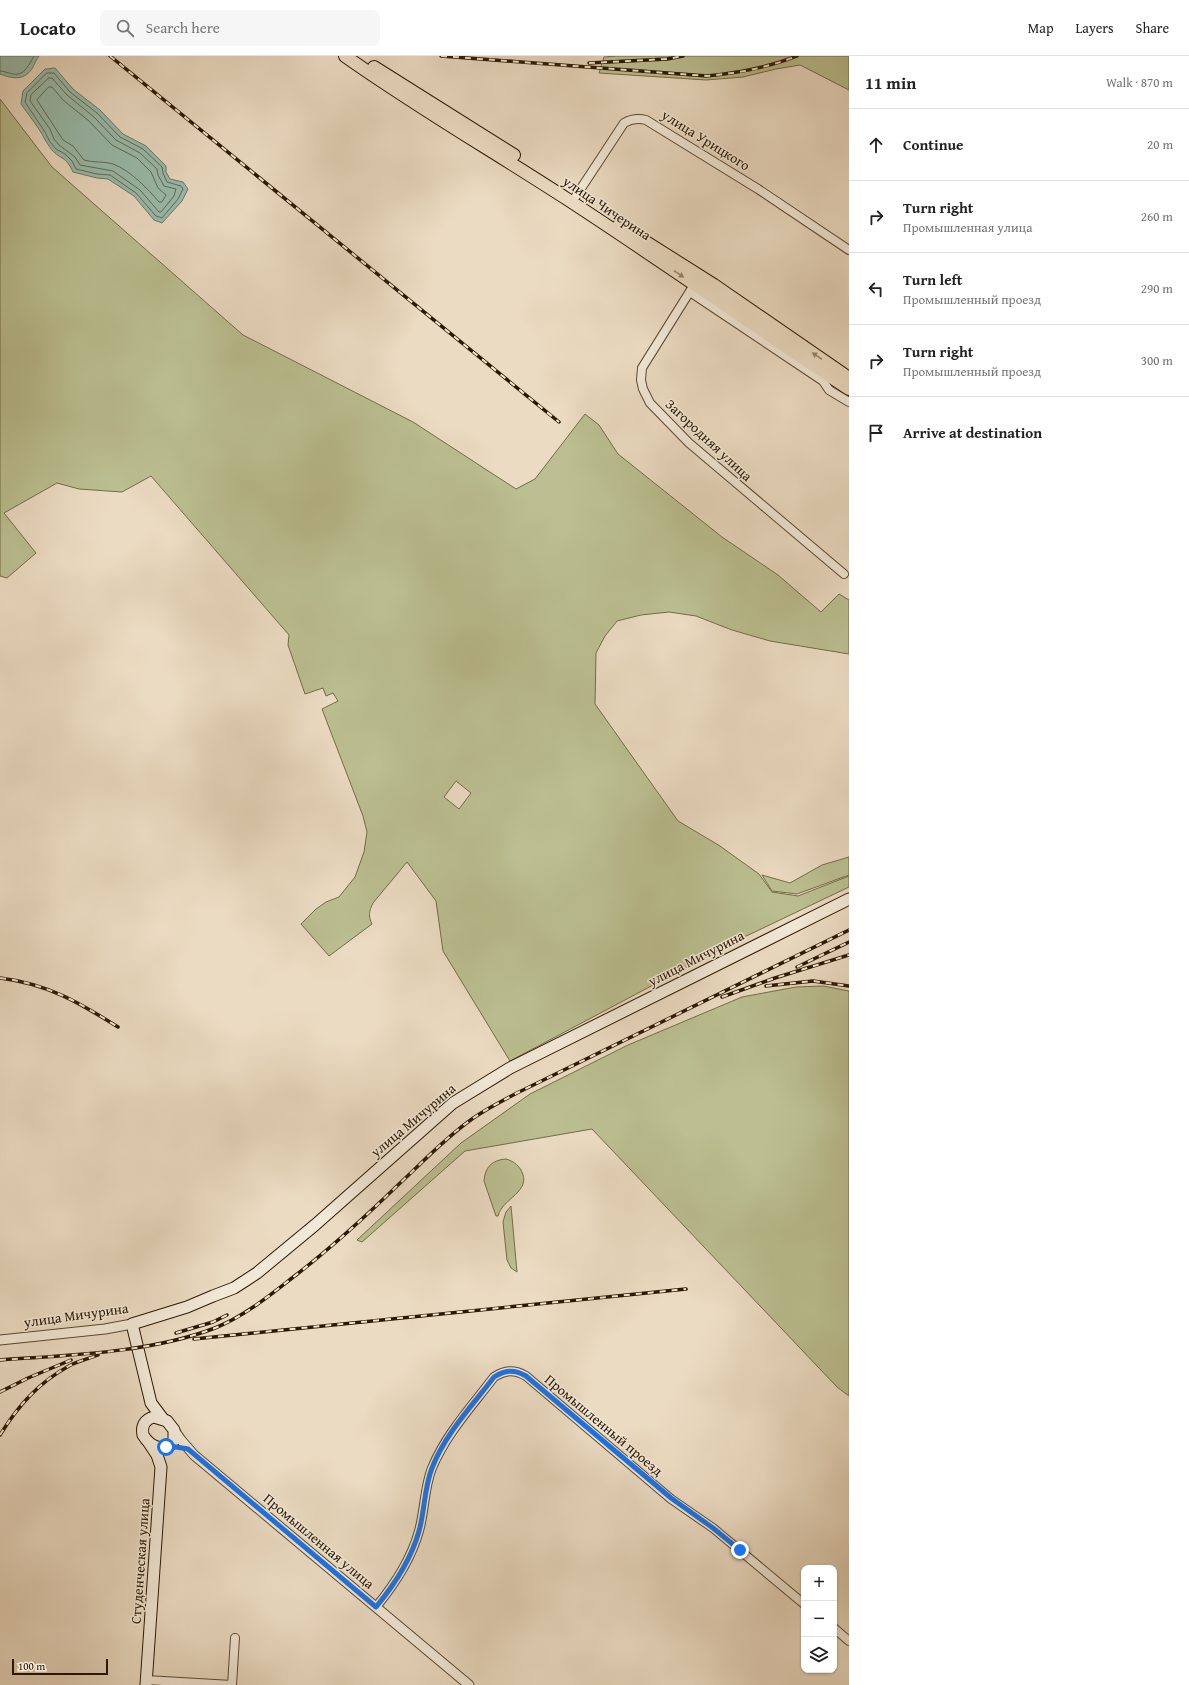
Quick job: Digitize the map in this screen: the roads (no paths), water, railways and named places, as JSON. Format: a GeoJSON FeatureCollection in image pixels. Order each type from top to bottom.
{"type":"FeatureCollection","features":[{"type":"Feature","properties":{"kind":"main road","name":"улица Чичерина"},"geometry":{"type":"LineString","coordinates":[[345,56],[387,86],[574,199]]}},
{"type":"Feature","properties":{"kind":"main road","name":"улица Чичерина"},"geometry":{"type":"LineString","coordinates":[[358,56],[478,131],[695,284],[849,389]]}},
{"type":"Feature","properties":{"kind":"main road","name":"улица Чичерина"},"geometry":{"type":"LineString","coordinates":[[695,284],[849,378]]}},
{"type":"Feature","properties":{"kind":"main road","name":"улица Мичурина"},"geometry":{"type":"LineString","coordinates":[[132,1324],[187,1306],[234,1288],[257,1273],[315,1225],[453,1103],[510,1068],[849,898]]}},
{"type":"Feature","properties":{"kind":"main road"},"geometry":{"type":"LineString","coordinates":[[132,1324],[151,1403],[163,1418],[173,1426],[174,1430],[175,1437],[169,1446],[161,1467]]}},
{"type":"Feature","properties":{"kind":"main road"},"geometry":{"type":"LineString","coordinates":[[151,1403],[147,1420],[142,1431],[143,1435],[149,1443],[160,1448],[169,1446]]}},
{"type":"Feature","properties":{"kind":"main road"},"geometry":{"type":"LineString","coordinates":[[147,1420],[154,1417],[163,1418]]}},
{"type":"Feature","properties":{"kind":"main road","name":"Студенческая улица"},"geometry":{"type":"LineString","coordinates":[[146,1683],[161,1467],[157,1455],[149,1443]]}},
{"type":"Feature","properties":{"kind":"street","name":"улица Урицкого"},"geometry":{"type":"LineString","coordinates":[[574,199],[624,123],[634,119],[641,119],[646,120],[758,189],[849,250]]}},
{"type":"Feature","properties":{"kind":"street"},"geometry":{"type":"LineString","coordinates":[[695,284],[823,382],[829,390],[849,402]]}},
{"type":"Feature","properties":{"kind":"street","name":"Загородняя улица"},"geometry":{"type":"LineString","coordinates":[[695,284],[642,368],[641,380],[643,389],[650,403],[689,443],[844,574]]}},
{"type":"Feature","properties":{"kind":"street","name":"улица Мичурина"},"geometry":{"type":"LineString","coordinates":[[0,1340],[98,1330],[132,1324]]}},
{"type":"Feature","properties":{"kind":"street","name":"Промышленный проезд"},"geometry":{"type":"LineString","coordinates":[[376,1607],[401,1574],[412,1552],[419,1530],[427,1480],[440,1453],[458,1423],[494,1377],[502,1372],[510,1370],[519,1372],[526,1376],[671,1498],[713,1528],[801,1601]]}},
{"type":"Feature","properties":{"kind":"street","name":"Промышленная улица"},"geometry":{"type":"LineString","coordinates":[[174,1430],[188,1449],[469,1685]]}},
{"type":"Feature","properties":{"kind":"street"},"geometry":{"type":"LineString","coordinates":[[169,1446],[188,1449]]}},
{"type":"Feature","properties":{"kind":"street"},"geometry":{"type":"LineString","coordinates":[[837,1631],[849,1641]]}},
{"type":"Feature","properties":{"kind":"street"},"geometry":{"type":"LineString","coordinates":[[146,1683],[232,1685],[235,1638]]}},
{"type":"Feature","properties":{"kind":"water"},"geometry":{"type":"Polygon","coordinates":[[[0,56],[39,56],[30,72],[22,77],[14,78],[0,74],[0,56]]]}},
{"type":"Feature","properties":{"kind":"water"},"geometry":{"type":"Polygon","coordinates":[[[55,68],[73,89],[100,110],[123,134],[146,146],[166,166],[166,172],[170,179],[183,182],[188,189],[182,201],[162,223],[154,220],[134,196],[108,179],[73,172],[68,163],[55,153],[49,146],[21,104],[23,91],[45,69],[55,68]]]}},
{"type":"Feature","properties":{"kind":"railway"},"geometry":{"type":"LineString","coordinates":[[110,56],[559,422]]}},
{"type":"Feature","properties":{"kind":"railway"},"geometry":{"type":"LineString","coordinates":[[441,56],[707,76],[775,64],[797,56]]}},
{"type":"Feature","properties":{"kind":"railway"},"geometry":{"type":"LineString","coordinates":[[589,63],[667,59],[683,56]]}},
{"type":"Feature","properties":{"kind":"railway"},"geometry":{"type":"LineString","coordinates":[[0,1360],[109,1352],[137,1348],[190,1336],[226,1323],[257,1304],[322,1254],[361,1220],[443,1142],[462,1126],[494,1105],[849,930]]}},
{"type":"Feature","properties":{"kind":"railway"},"geometry":{"type":"LineString","coordinates":[[797,967],[849,942]]}},
{"type":"Feature","properties":{"kind":"railway"},"geometry":{"type":"LineString","coordinates":[[722,997],[775,978],[849,955]]}},
{"type":"Feature","properties":{"kind":"railway"},"geometry":{"type":"LineString","coordinates":[[0,978],[33,985],[62,995],[118,1027]]}},
{"type":"Feature","properties":{"kind":"railway"},"geometry":{"type":"LineString","coordinates":[[766,986],[813,981],[849,986]]}},
{"type":"Feature","properties":{"kind":"railway"},"geometry":{"type":"LineString","coordinates":[[194,1339],[686,1289]]}},
{"type":"Feature","properties":{"kind":"railway"},"geometry":{"type":"LineString","coordinates":[[176,1333],[213,1322],[227,1315]]}},
{"type":"Feature","properties":{"kind":"railway"},"geometry":{"type":"LineString","coordinates":[[0,1435],[14,1414],[38,1388],[72,1364],[98,1355]]}},
{"type":"Feature","properties":{"kind":"railway"},"geometry":{"type":"LineString","coordinates":[[0,1392],[28,1378],[71,1360]]}}]}
